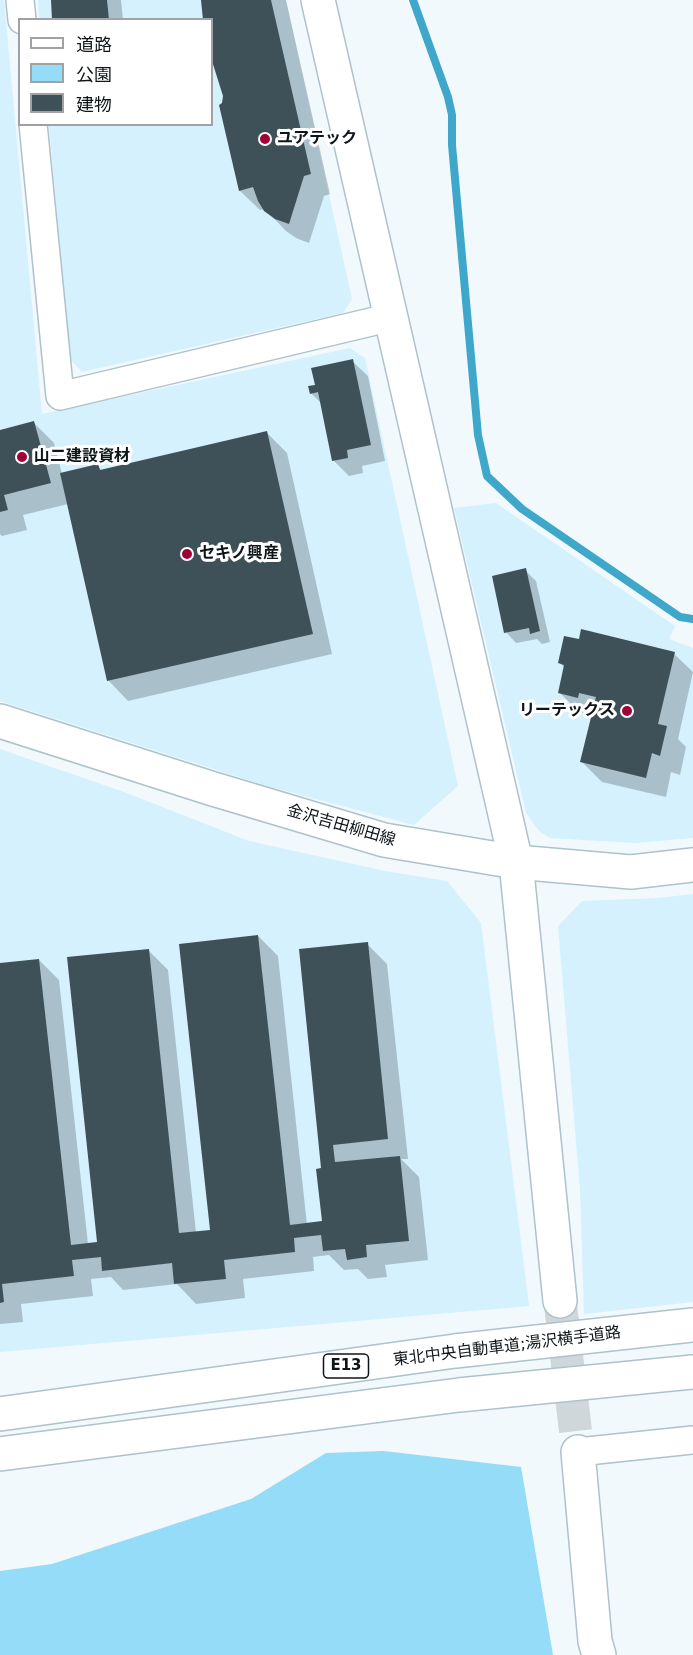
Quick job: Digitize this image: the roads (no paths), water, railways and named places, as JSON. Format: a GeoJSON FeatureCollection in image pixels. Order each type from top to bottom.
{"type":"FeatureCollection","features":[{"type":"Feature","properties":{"kind":"main road"},"geometry":{"type":"LineString","coordinates":[[318,0],[516,862],[560,1301]]}},
{"type":"Feature","properties":{"kind":"main road","name":"金沢吉田柳田線"},"geometry":{"type":"LineString","coordinates":[[0,721],[210,788],[384,840],[516,862],[632,872],[693,866]]}},
{"type":"Feature","properties":{"kind":"main road","name":"東北中央自動車道;湯沢横手道路"},"geometry":{"type":"LineString","coordinates":[[0,1414],[455,1351],[693,1325]]}},
{"type":"Feature","properties":{"kind":"main road"},"geometry":{"type":"LineString","coordinates":[[0,1454],[459,1395],[693,1372]]}},
{"type":"Feature","properties":{"kind":"main road"},"geometry":{"type":"LineString","coordinates":[[578,1452],[595,1641],[599,1655]]}},
{"type":"Feature","properties":{"kind":"street"},"geometry":{"type":"LineString","coordinates":[[20,0],[22,18]]}},
{"type":"Feature","properties":{"kind":"street"},"geometry":{"type":"LineString","coordinates":[[33,126],[60,396],[392,317]]}},
{"type":"Feature","properties":{"kind":"street"},"geometry":{"type":"LineString","coordinates":[[578,1452],[693,1440]]}},
{"type":"Feature","properties":{"kind":"waterway"},"geometry":{"type":"LineString","coordinates":[[413,0],[448,97],[452,115],[452,145],[478,435],[487,476],[522,509],[680,617],[693,619]]}},
{"type":"Feature","properties":{"kind":"tunnel"},"geometry":{"type":"LineString","coordinates":[[560,1301],[578,1452]]}},
{"type":"Feature","properties":{"kind":"place","name":"ユアテック"},"geometry":{"type":"Point","coordinates":[265,139]}},
{"type":"Feature","properties":{"kind":"place","name":"山二建設資材"},"geometry":{"type":"Point","coordinates":[22,457]}},
{"type":"Feature","properties":{"kind":"place","name":"セキノ興産"},"geometry":{"type":"Point","coordinates":[187,554]}},
{"type":"Feature","properties":{"kind":"place","name":"リーテックス"},"geometry":{"type":"Point","coordinates":[627,711]}}]}
